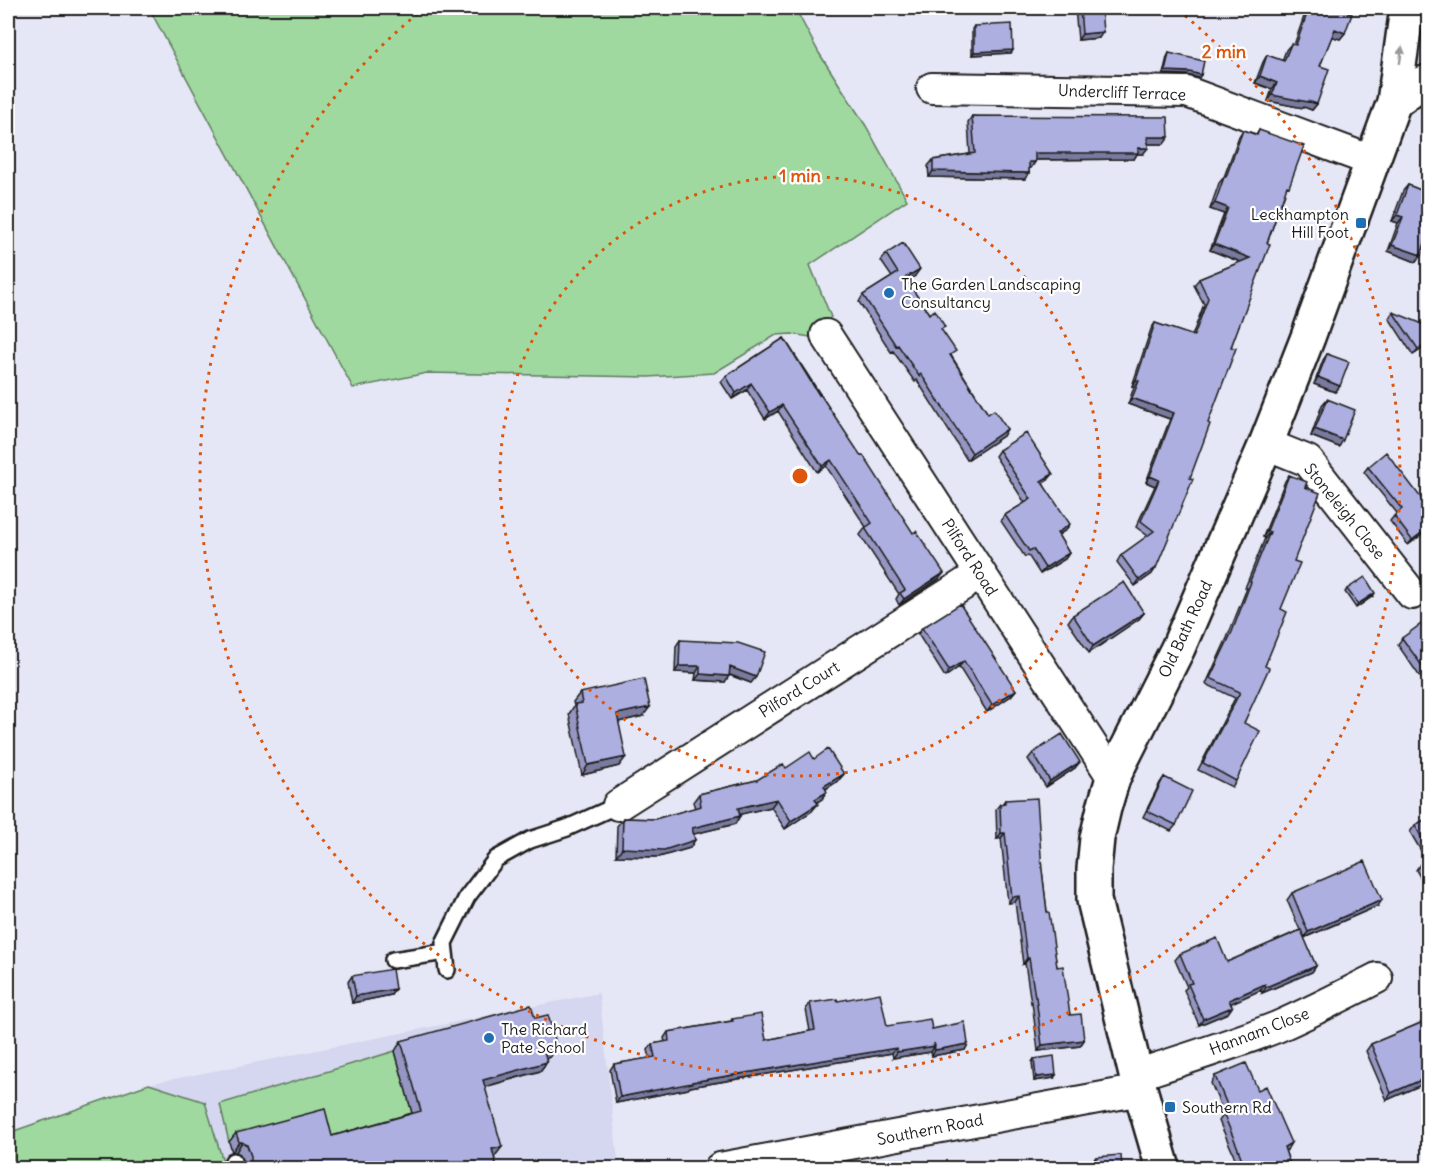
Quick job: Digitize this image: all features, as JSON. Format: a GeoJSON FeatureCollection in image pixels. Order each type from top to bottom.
{"type":"FeatureCollection","features":[{"type":"Feature","properties":{"kind":"street","name":"Old Bath Road"},"geometry":{"type":"LineString","coordinates":[[1163,1168],[1138,1082],[1094,900],[1097,838],[1113,778],[1178,648],[1266,444],[1308,337],[1394,102],[1407,8]]}},
{"type":"Feature","properties":{"kind":"street"},"geometry":{"type":"LineString","coordinates":[[1394,102],[1416,86],[1428,82]]}},
{"type":"Feature","properties":{"kind":"street","name":"Undercliff Terrace"},"geometry":{"type":"LineString","coordinates":[[932,88],[1187,92],[1372,160]]}},
{"type":"Feature","properties":{"kind":"street","name":"Pilford Road"},"geometry":{"type":"LineString","coordinates":[[826,335],[1113,778]]}},
{"type":"Feature","properties":{"kind":"street","name":"Stoneleigh Close"},"geometry":{"type":"LineString","coordinates":[[1266,444],[1308,461],[1412,594]]}},
{"type":"Feature","properties":{"kind":"street","name":"Pilford Court"},"geometry":{"type":"LineString","coordinates":[[618,805],[981,574]]}},
{"type":"Feature","properties":{"kind":"street","name":"Hannam Close"},"geometry":{"type":"LineString","coordinates":[[1138,1082],[1328,1004],[1377,978]]}},
{"type":"Feature","properties":{"kind":"street","name":"Southern Road"},"geometry":{"type":"LineString","coordinates":[[720,1168],[1138,1082]]}},
{"type":"Feature","properties":{"kind":"lane"},"geometry":{"type":"LineString","coordinates":[[447,970],[444,943],[467,897],[496,859],[530,840],[567,828],[618,805]]}},
{"type":"Feature","properties":{"kind":"lane"},"geometry":{"type":"LineString","coordinates":[[393,960],[445,952]]}},
{"type":"Feature","properties":{"kind":"shaded area","name":"The Richard Pate School"},"geometry":{"type":"Polygon","coordinates":[[[599,993],[619,1168],[8,1168],[8,1133],[149,1084],[599,993]]]}},
{"type":"Feature","properties":{"kind":"green space"},"geometry":{"type":"Polygon","coordinates":[[[149,8],[795,8],[819,53],[866,126],[907,200],[810,265],[831,317],[810,337],[792,334],[776,335],[714,373],[648,377],[427,373],[353,388],[149,8]]]}},
{"type":"Feature","properties":{"kind":"green space"},"geometry":{"type":"Polygon","coordinates":[[[395,1051],[414,1120],[325,1145],[318,1118],[229,1142],[220,1104],[395,1051]]]}},
{"type":"Feature","properties":{"kind":"green space"},"geometry":{"type":"Polygon","coordinates":[[[149,1084],[205,1102],[225,1168],[8,1168],[8,1133],[149,1084]]]}},
{"type":"Feature","properties":{"kind":"building"},"geometry":{"type":"Polygon","coordinates":[[[1080,8],[1101,8],[1103,32],[1082,34],[1080,8]]]}},
{"type":"Feature","properties":{"kind":"building"},"geometry":{"type":"Polygon","coordinates":[[[1309,8],[1350,8],[1348,13],[1352,14],[1345,33],[1335,29],[1320,66],[1329,69],[1317,104],[1272,95],[1277,83],[1260,76],[1267,55],[1284,61],[1291,44],[1296,45],[1309,8]]]}},
{"type":"Feature","properties":{"kind":"building"},"geometry":{"type":"Polygon","coordinates":[[[1012,24],[1013,50],[974,52],[974,26],[1012,24]]]}},
{"type":"Feature","properties":{"kind":"building"},"geometry":{"type":"Polygon","coordinates":[[[1169,53],[1204,61],[1201,75],[1165,71],[1169,53]]]}},
{"type":"Feature","properties":{"kind":"building"},"geometry":{"type":"Polygon","coordinates":[[[972,116],[1168,117],[1169,137],[1148,137],[1148,148],[1138,148],[1138,153],[1035,153],[1035,162],[1029,162],[1029,173],[933,171],[933,160],[975,153],[972,116]]]}},
{"type":"Feature","properties":{"kind":"building"},"geometry":{"type":"Polygon","coordinates":[[[1243,130],[1257,135],[1259,130],[1304,146],[1289,187],[1287,186],[1267,243],[1270,244],[1231,347],[1236,348],[1208,423],[1210,424],[1190,478],[1193,479],[1156,568],[1139,580],[1121,555],[1154,531],[1141,521],[1159,480],[1150,476],[1174,413],[1132,398],[1139,381],[1136,380],[1155,323],[1194,336],[1208,298],[1199,279],[1250,258],[1214,244],[1228,208],[1215,203],[1243,130]]]}},
{"type":"Feature","properties":{"kind":"building"},"geometry":{"type":"Polygon","coordinates":[[[1408,185],[1428,193],[1428,234],[1421,255],[1392,245],[1403,217],[1397,215],[1408,185]]]}},
{"type":"Feature","properties":{"kind":"building"},"geometry":{"type":"Polygon","coordinates":[[[903,243],[920,269],[905,278],[929,314],[935,310],[945,327],[941,329],[956,351],[950,355],[988,414],[994,410],[1007,429],[972,453],[921,374],[919,376],[898,345],[896,346],[863,295],[898,273],[886,254],[903,243]]]}},
{"type":"Feature","properties":{"kind":"building"},"geometry":{"type":"Polygon","coordinates":[[[1393,312],[1428,326],[1428,342],[1418,349],[1393,312]]]}},
{"type":"Feature","properties":{"kind":"building"},"geometry":{"type":"Polygon","coordinates":[[[784,338],[819,395],[861,456],[863,455],[913,533],[916,531],[944,573],[904,599],[900,593],[905,590],[865,528],[872,523],[831,460],[822,466],[782,405],[770,412],[751,383],[736,393],[726,376],[784,338]]]}},
{"type":"Feature","properties":{"kind":"building"},"geometry":{"type":"Polygon","coordinates":[[[1327,354],[1349,362],[1340,386],[1318,377],[1327,354]]]}},
{"type":"Feature","properties":{"kind":"building"},"geometry":{"type":"Polygon","coordinates":[[[1327,399],[1355,410],[1343,440],[1315,429],[1327,399]]]}},
{"type":"Feature","properties":{"kind":"building"},"geometry":{"type":"Polygon","coordinates":[[[1026,433],[1053,474],[1041,481],[1070,524],[1057,533],[1069,553],[1045,568],[1033,549],[1029,551],[1005,515],[1031,499],[999,450],[1026,433]]]}},
{"type":"Feature","properties":{"kind":"building"},"geometry":{"type":"Polygon","coordinates":[[[1386,452],[1428,507],[1428,528],[1412,540],[1394,516],[1402,509],[1368,467],[1386,452]]]}},
{"type":"Feature","properties":{"kind":"building"},"geometry":{"type":"Polygon","coordinates":[[[1289,475],[1307,482],[1305,487],[1320,493],[1294,561],[1300,563],[1281,609],[1287,612],[1265,666],[1269,668],[1244,723],[1260,731],[1236,781],[1203,763],[1240,692],[1210,678],[1232,632],[1289,475]]]}},
{"type":"Feature","properties":{"kind":"building"},"geometry":{"type":"Polygon","coordinates":[[[1365,577],[1375,593],[1358,604],[1347,589],[1365,577]]]}},
{"type":"Feature","properties":{"kind":"building"},"geometry":{"type":"Polygon","coordinates":[[[1124,582],[1144,613],[1093,646],[1073,615],[1124,582]]]}},
{"type":"Feature","properties":{"kind":"building"},"geometry":{"type":"Polygon","coordinates":[[[960,604],[1016,690],[992,705],[964,661],[949,670],[922,628],[960,604]]]}},
{"type":"Feature","properties":{"kind":"building"},"geometry":{"type":"Polygon","coordinates":[[[1428,619],[1428,668],[1425,670],[1402,638],[1428,619]]]}},
{"type":"Feature","properties":{"kind":"building"},"geometry":{"type":"Polygon","coordinates":[[[680,640],[738,643],[765,652],[756,677],[730,667],[729,676],[700,674],[700,666],[679,666],[680,640]]]}},
{"type":"Feature","properties":{"kind":"building"},"geometry":{"type":"Polygon","coordinates":[[[644,679],[650,707],[617,714],[626,757],[588,765],[575,704],[582,703],[580,693],[644,679]]]}},
{"type":"Feature","properties":{"kind":"building"},"geometry":{"type":"Polygon","coordinates":[[[1062,734],[1080,762],[1050,781],[1033,753],[1062,734]]]}},
{"type":"Feature","properties":{"kind":"building"},"geometry":{"type":"Polygon","coordinates":[[[828,749],[844,774],[824,786],[827,792],[815,799],[818,804],[791,821],[777,799],[738,808],[740,816],[692,828],[695,840],[664,850],[622,848],[623,818],[655,819],[701,806],[699,794],[757,780],[783,764],[786,768],[810,752],[814,759],[828,749]]]}},
{"type":"Feature","properties":{"kind":"building"},"geometry":{"type":"Polygon","coordinates":[[[1164,777],[1192,791],[1176,825],[1147,811],[1164,777]]]}},
{"type":"Feature","properties":{"kind":"building"},"geometry":{"type":"Polygon","coordinates":[[[1037,798],[1042,870],[1057,967],[1063,966],[1070,1015],[1081,1014],[1084,1040],[1042,1045],[1019,896],[1012,897],[1005,833],[1001,833],[1000,804],[1005,803],[1005,800],[1037,798]]]}},
{"type":"Feature","properties":{"kind":"building"},"geometry":{"type":"Polygon","coordinates":[[[1428,818],[1428,850],[1415,825],[1428,818]]]}},
{"type":"Feature","properties":{"kind":"building"},"geometry":{"type":"Polygon","coordinates":[[[1428,860],[1428,879],[1420,864],[1428,860]]]}},
{"type":"Feature","properties":{"kind":"building"},"geometry":{"type":"Polygon","coordinates":[[[1365,861],[1382,900],[1308,932],[1292,893],[1365,861]]]}},
{"type":"Feature","properties":{"kind":"building"},"geometry":{"type":"Polygon","coordinates":[[[1301,930],[1316,966],[1229,1000],[1232,1007],[1203,1019],[1188,984],[1192,983],[1180,954],[1217,938],[1227,962],[1301,930]]]}},
{"type":"Feature","properties":{"kind":"building"},"geometry":{"type":"Polygon","coordinates":[[[392,969],[395,989],[356,996],[352,976],[392,969]]]}},
{"type":"Feature","properties":{"kind":"building"},"geometry":{"type":"Polygon","coordinates":[[[880,993],[887,1026],[930,1019],[932,1029],[965,1022],[968,1044],[935,1050],[934,1046],[897,1052],[896,1048],[692,1082],[620,1097],[614,1064],[655,1057],[652,1044],[669,1041],[668,1032],[761,1014],[766,1040],[815,1030],[810,1003],[837,999],[838,1001],[880,993]]]}},
{"type":"Feature","properties":{"kind":"building"},"geometry":{"type":"Polygon","coordinates":[[[531,1005],[535,1018],[548,1015],[557,1047],[544,1051],[547,1062],[483,1080],[502,1147],[492,1149],[497,1168],[246,1168],[251,1162],[251,1156],[247,1145],[239,1142],[236,1133],[325,1109],[332,1136],[421,1111],[401,1041],[531,1005]]]}},
{"type":"Feature","properties":{"kind":"building"},"geometry":{"type":"Polygon","coordinates":[[[1428,1020],[1428,1077],[1391,1093],[1371,1044],[1428,1020]]]}},
{"type":"Feature","properties":{"kind":"building"},"geometry":{"type":"Polygon","coordinates":[[[1054,1056],[1056,1075],[1036,1077],[1034,1059],[1054,1056]]]}},
{"type":"Feature","properties":{"kind":"building"},"geometry":{"type":"Polygon","coordinates":[[[1246,1063],[1258,1090],[1266,1086],[1291,1143],[1284,1147],[1291,1168],[1245,1168],[1224,1115],[1230,1112],[1215,1076],[1246,1063]]]}},
{"type":"Feature","properties":{"kind":"building"},"geometry":{"type":"Polygon","coordinates":[[[1121,1155],[1122,1168],[1096,1168],[1096,1157],[1121,1155]]]}},
{"type":"Feature","properties":{"kind":"place","name":"Leckhampton Hill Foot"},"geometry":{"type":"Point","coordinates":[1361,223]}},
{"type":"Feature","properties":{"kind":"place","name":"The Garden Landscaping Consultancy"},"geometry":{"type":"Point","coordinates":[889,293]}},
{"type":"Feature","properties":{"kind":"place","name":"The Richard Pate School"},"geometry":{"type":"Point","coordinates":[489,1038]}},
{"type":"Feature","properties":{"kind":"place","name":"Southern Rd"},"geometry":{"type":"Point","coordinates":[1170,1107]}}]}
